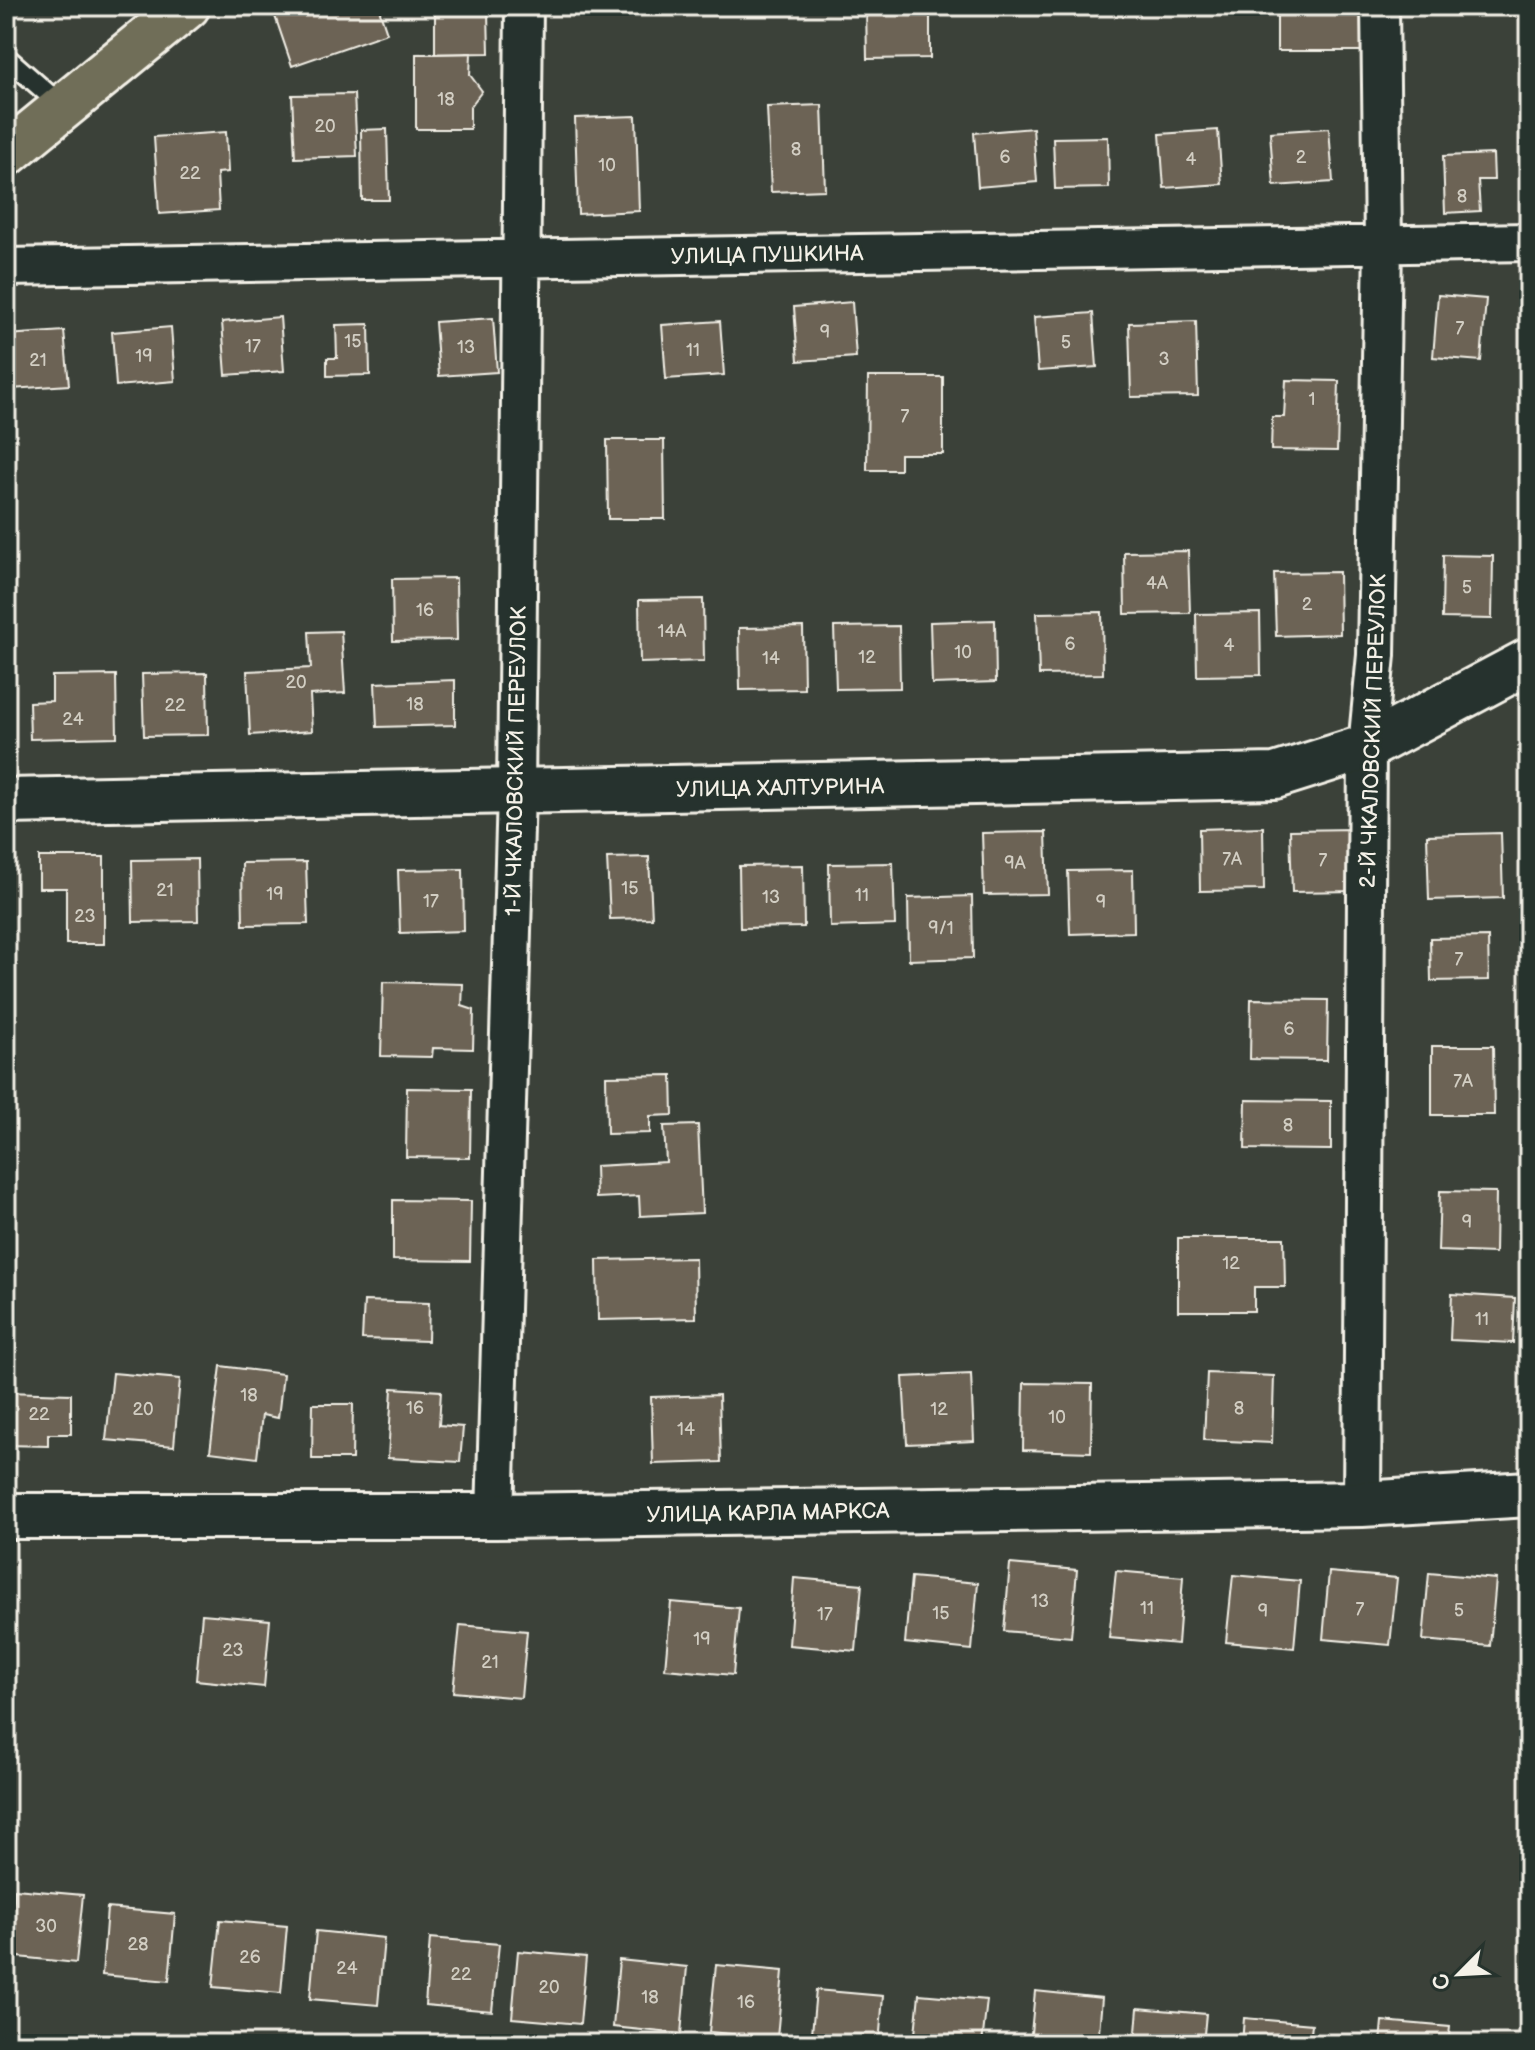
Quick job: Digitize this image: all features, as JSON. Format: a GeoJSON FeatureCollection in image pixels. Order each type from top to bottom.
{"type":"FeatureCollection","features":[{"type":"Feature","properties":{"kind":"main road"},"geometry":{"type":"LineString","coordinates":[[6,154],[187,6]]}},
{"type":"Feature","properties":{"kind":"street","name":"1-Й ЧКАЛОВСКИЙ ПЕРЕУЛОК"},"geometry":{"type":"LineString","coordinates":[[495,1516],[516,793],[524,6]]}},
{"type":"Feature","properties":{"kind":"street","name":"2-Й ЧКАЛОВСКИЙ ПЕРЕУЛОК"},"geometry":{"type":"LineString","coordinates":[[1362,1504],[1367,747],[1376,655],[1383,243],[1380,6]]}},
{"type":"Feature","properties":{"kind":"street","name":"УЛИЦА ПУШКИНА"},"geometry":{"type":"LineString","coordinates":[[6,267],[1529,242]]}},
{"type":"Feature","properties":{"kind":"street","name":"УЛИЦА ХАЛТУРИНА"},"geometry":{"type":"LineString","coordinates":[[6,801],[1275,776],[1367,747],[1529,661]]}},
{"type":"Feature","properties":{"kind":"street","name":"УЛИЦА КАРЛА МАРКСА"},"geometry":{"type":"LineString","coordinates":[[6,1516],[495,1516],[1362,1504],[1529,1494]]}},
{"type":"Feature","properties":{"kind":"lane"},"geometry":{"type":"LineString","coordinates":[[6,57],[63,107]]}},
{"type":"Feature","properties":{"kind":"building"},"geometry":{"type":"Polygon","coordinates":[[[304,6],[378,6],[387,33],[292,66],[275,16],[304,6]]]}},
{"type":"Feature","properties":{"kind":"building"},"geometry":{"type":"Polygon","coordinates":[[[866,6],[930,6],[930,58],[867,59],[866,6]]]}},
{"type":"Feature","properties":{"kind":"building"},"geometry":{"type":"Polygon","coordinates":[[[1277,6],[1370,6],[1370,51],[1277,51],[1277,6]]]}},
{"type":"Feature","properties":{"kind":"building"},"geometry":{"type":"Polygon","coordinates":[[[435,11],[488,12],[489,53],[435,54],[435,11]]]}},
{"type":"Feature","properties":{"kind":"building"},"geometry":{"type":"Polygon","coordinates":[[[471,53],[470,75],[482,91],[470,107],[470,129],[416,129],[416,54],[471,53]]]}},
{"type":"Feature","properties":{"kind":"building"},"geometry":{"type":"Polygon","coordinates":[[[354,94],[357,156],[295,158],[292,95],[354,94]]]}},
{"type":"Feature","properties":{"kind":"building"},"geometry":{"type":"Polygon","coordinates":[[[822,105],[825,190],[771,192],[767,107],[822,105]]]}},
{"type":"Feature","properties":{"kind":"building"},"geometry":{"type":"Polygon","coordinates":[[[636,116],[639,211],[578,214],[575,118],[636,116]]]}},
{"type":"Feature","properties":{"kind":"building"},"geometry":{"type":"Polygon","coordinates":[[[1033,128],[1037,182],[978,187],[974,133],[1033,128]]]}},
{"type":"Feature","properties":{"kind":"building"},"geometry":{"type":"Polygon","coordinates":[[[1329,128],[1333,182],[1274,186],[1270,132],[1329,128]]]}},
{"type":"Feature","properties":{"kind":"building"},"geometry":{"type":"Polygon","coordinates":[[[387,129],[389,200],[362,200],[361,130],[387,129]]]}},
{"type":"Feature","properties":{"kind":"building"},"geometry":{"type":"Polygon","coordinates":[[[1218,130],[1222,184],[1164,188],[1160,134],[1218,130]]]}},
{"type":"Feature","properties":{"kind":"building"},"geometry":{"type":"Polygon","coordinates":[[[226,132],[228,172],[217,173],[219,210],[159,214],[154,137],[226,132]]]}},
{"type":"Feature","properties":{"kind":"building"},"geometry":{"type":"Polygon","coordinates":[[[1108,137],[1109,188],[1055,189],[1053,138],[1108,137]]]}},
{"type":"Feature","properties":{"kind":"building"},"geometry":{"type":"Polygon","coordinates":[[[1493,154],[1494,180],[1478,180],[1480,211],[1445,213],[1443,156],[1493,154]]]}},
{"type":"Feature","properties":{"kind":"building"},"geometry":{"type":"Polygon","coordinates":[[[1438,295],[1486,299],[1481,361],[1433,357],[1438,295]]]}},
{"type":"Feature","properties":{"kind":"building"},"geometry":{"type":"Polygon","coordinates":[[[852,302],[856,357],[798,361],[794,307],[852,302]]]}},
{"type":"Feature","properties":{"kind":"building"},"geometry":{"type":"Polygon","coordinates":[[[1093,313],[1097,367],[1038,371],[1034,317],[1093,313]]]}},
{"type":"Feature","properties":{"kind":"building"},"geometry":{"type":"Polygon","coordinates":[[[280,317],[284,371],[226,375],[222,322],[280,317]]]}},
{"type":"Feature","properties":{"kind":"building"},"geometry":{"type":"Polygon","coordinates":[[[493,318],[497,372],[439,376],[435,322],[493,318]]]}},
{"type":"Feature","properties":{"kind":"building"},"geometry":{"type":"Polygon","coordinates":[[[720,321],[724,375],[666,379],[662,325],[720,321]]]}},
{"type":"Feature","properties":{"kind":"building"},"geometry":{"type":"Polygon","coordinates":[[[1196,321],[1198,396],[1131,397],[1129,323],[1196,321]]]}},
{"type":"Feature","properties":{"kind":"building"},"geometry":{"type":"Polygon","coordinates":[[[369,324],[370,375],[327,376],[327,358],[337,358],[336,325],[369,324]]]}},
{"type":"Feature","properties":{"kind":"building"},"geometry":{"type":"Polygon","coordinates":[[[171,327],[175,381],[116,386],[112,332],[171,327]]]}},
{"type":"Feature","properties":{"kind":"building"},"geometry":{"type":"Polygon","coordinates":[[[64,331],[69,385],[11,389],[7,335],[64,331]]]}},
{"type":"Feature","properties":{"kind":"building"},"geometry":{"type":"Polygon","coordinates":[[[868,377],[943,377],[943,454],[900,454],[900,470],[867,470],[868,377]]]}},
{"type":"Feature","properties":{"kind":"building"},"geometry":{"type":"Polygon","coordinates":[[[1286,380],[1339,381],[1337,451],[1271,450],[1272,417],[1284,417],[1286,380]]]}},
{"type":"Feature","properties":{"kind":"building"},"geometry":{"type":"Polygon","coordinates":[[[607,440],[664,440],[665,519],[608,519],[607,440]]]}},
{"type":"Feature","properties":{"kind":"building"},"geometry":{"type":"Polygon","coordinates":[[[1188,551],[1190,613],[1125,614],[1124,552],[1188,551]]]}},
{"type":"Feature","properties":{"kind":"building"},"geometry":{"type":"Polygon","coordinates":[[[1443,555],[1493,556],[1492,619],[1442,618],[1443,555]]]}},
{"type":"Feature","properties":{"kind":"building"},"geometry":{"type":"Polygon","coordinates":[[[1339,572],[1340,634],[1276,636],[1274,573],[1339,572]]]}},
{"type":"Feature","properties":{"kind":"building"},"geometry":{"type":"Polygon","coordinates":[[[456,578],[457,640],[393,641],[392,579],[456,578]]]}},
{"type":"Feature","properties":{"kind":"building"},"geometry":{"type":"Polygon","coordinates":[[[703,599],[704,661],[640,663],[639,600],[703,599]]]}},
{"type":"Feature","properties":{"kind":"building"},"geometry":{"type":"Polygon","coordinates":[[[1102,612],[1103,674],[1039,675],[1037,613],[1102,612]]]}},
{"type":"Feature","properties":{"kind":"building"},"geometry":{"type":"Polygon","coordinates":[[[1260,613],[1261,675],[1197,676],[1196,614],[1260,613]]]}},
{"type":"Feature","properties":{"kind":"building"},"geometry":{"type":"Polygon","coordinates":[[[995,620],[996,682],[932,684],[930,622],[995,620]]]}},
{"type":"Feature","properties":{"kind":"building"},"geometry":{"type":"Polygon","coordinates":[[[899,626],[900,688],[836,689],[834,627],[899,626]]]}},
{"type":"Feature","properties":{"kind":"building"},"geometry":{"type":"Polygon","coordinates":[[[803,627],[804,689],[740,690],[739,628],[803,627]]]}},
{"type":"Feature","properties":{"kind":"building"},"geometry":{"type":"Polygon","coordinates":[[[341,631],[345,693],[310,695],[312,731],[250,735],[247,671],[311,668],[309,632],[341,631]]]}},
{"type":"Feature","properties":{"kind":"building"},"geometry":{"type":"Polygon","coordinates":[[[207,673],[208,735],[144,736],[142,674],[207,673]]]}},
{"type":"Feature","properties":{"kind":"building"},"geometry":{"type":"Polygon","coordinates":[[[116,675],[117,737],[30,739],[29,702],[52,701],[52,676],[116,675]]]}},
{"type":"Feature","properties":{"kind":"building"},"geometry":{"type":"Polygon","coordinates":[[[455,680],[455,725],[377,727],[375,683],[455,680]]]}},
{"type":"Feature","properties":{"kind":"building"},"geometry":{"type":"Polygon","coordinates":[[[1263,827],[1264,890],[1200,891],[1199,829],[1263,827]]]}},
{"type":"Feature","properties":{"kind":"building"},"geometry":{"type":"Polygon","coordinates":[[[1355,829],[1356,891],[1292,892],[1290,830],[1355,829]]]}},
{"type":"Feature","properties":{"kind":"building"},"geometry":{"type":"Polygon","coordinates":[[[1046,832],[1048,894],[984,895],[982,833],[1046,832]]]}},
{"type":"Feature","properties":{"kind":"building"},"geometry":{"type":"Polygon","coordinates":[[[1501,833],[1503,898],[1429,900],[1427,835],[1501,833]]]}},
{"type":"Feature","properties":{"kind":"building"},"geometry":{"type":"Polygon","coordinates":[[[39,857],[104,857],[104,944],[66,944],[66,888],[39,888],[39,857]]]}},
{"type":"Feature","properties":{"kind":"building"},"geometry":{"type":"Polygon","coordinates":[[[649,857],[652,918],[610,919],[607,858],[649,857]]]}},
{"type":"Feature","properties":{"kind":"building"},"geometry":{"type":"Polygon","coordinates":[[[197,859],[198,921],[133,922],[132,860],[197,859]]]}},
{"type":"Feature","properties":{"kind":"building"},"geometry":{"type":"Polygon","coordinates":[[[306,862],[308,924],[243,925],[242,863],[306,862]]]}},
{"type":"Feature","properties":{"kind":"building"},"geometry":{"type":"Polygon","coordinates":[[[893,863],[895,925],[830,927],[829,864],[893,863]]]}},
{"type":"Feature","properties":{"kind":"building"},"geometry":{"type":"Polygon","coordinates":[[[803,865],[804,927],[740,928],[739,866],[803,865]]]}},
{"type":"Feature","properties":{"kind":"building"},"geometry":{"type":"Polygon","coordinates":[[[463,869],[464,931],[400,933],[398,870],[463,869]]]}},
{"type":"Feature","properties":{"kind":"building"},"geometry":{"type":"Polygon","coordinates":[[[1133,870],[1134,932],[1070,934],[1068,871],[1133,870]]]}},
{"type":"Feature","properties":{"kind":"building"},"geometry":{"type":"Polygon","coordinates":[[[972,896],[973,958],[909,960],[908,898],[972,896]]]}},
{"type":"Feature","properties":{"kind":"building"},"geometry":{"type":"Polygon","coordinates":[[[1488,937],[1489,980],[1431,981],[1430,938],[1488,937]]]}},
{"type":"Feature","properties":{"kind":"building"},"geometry":{"type":"Polygon","coordinates":[[[383,982],[463,984],[462,1006],[474,1010],[473,1049],[433,1048],[432,1057],[381,1056],[383,982]]]}},
{"type":"Feature","properties":{"kind":"building"},"geometry":{"type":"Polygon","coordinates":[[[1251,999],[1328,1000],[1327,1060],[1250,1059],[1251,999]]]}},
{"type":"Feature","properties":{"kind":"building"},"geometry":{"type":"Polygon","coordinates":[[[1432,1046],[1493,1046],[1494,1115],[1432,1115],[1432,1046]]]}},
{"type":"Feature","properties":{"kind":"building"},"geometry":{"type":"Polygon","coordinates":[[[672,1075],[673,1115],[650,1116],[650,1133],[607,1134],[606,1076],[672,1075]]]}},
{"type":"Feature","properties":{"kind":"building"},"geometry":{"type":"Polygon","coordinates":[[[407,1088],[471,1089],[470,1158],[406,1157],[407,1088]]]}},
{"type":"Feature","properties":{"kind":"building"},"geometry":{"type":"Polygon","coordinates":[[[1246,1100],[1331,1101],[1331,1150],[1245,1149],[1246,1100]]]}},
{"type":"Feature","properties":{"kind":"building"},"geometry":{"type":"Polygon","coordinates":[[[698,1125],[702,1213],[640,1216],[639,1196],[596,1198],[595,1166],[666,1162],[664,1126],[698,1125]]]}},
{"type":"Feature","properties":{"kind":"building"},"geometry":{"type":"Polygon","coordinates":[[[1440,1191],[1496,1192],[1495,1253],[1438,1251],[1440,1191]]]}},
{"type":"Feature","properties":{"kind":"building"},"geometry":{"type":"Polygon","coordinates":[[[393,1200],[471,1201],[470,1261],[393,1260],[393,1200]]]}},
{"type":"Feature","properties":{"kind":"building"},"geometry":{"type":"Polygon","coordinates":[[[1178,1238],[1284,1238],[1285,1287],[1254,1287],[1254,1311],[1178,1311],[1178,1238]]]}},
{"type":"Feature","properties":{"kind":"building"},"geometry":{"type":"Polygon","coordinates":[[[695,1258],[696,1318],[598,1320],[597,1260],[695,1258]]]}},
{"type":"Feature","properties":{"kind":"building"},"geometry":{"type":"Polygon","coordinates":[[[1452,1294],[1515,1298],[1513,1343],[1450,1340],[1452,1294]]]}},
{"type":"Feature","properties":{"kind":"building"},"geometry":{"type":"Polygon","coordinates":[[[364,1301],[429,1303],[428,1341],[362,1339],[364,1301]]]}},
{"type":"Feature","properties":{"kind":"building"},"geometry":{"type":"Polygon","coordinates":[[[221,1366],[283,1374],[278,1418],[262,1415],[257,1458],[210,1452],[221,1366]]]}},
{"type":"Feature","properties":{"kind":"building"},"geometry":{"type":"Polygon","coordinates":[[[113,1373],[180,1379],[174,1446],[106,1440],[113,1373]]]}},
{"type":"Feature","properties":{"kind":"building"},"geometry":{"type":"Polygon","coordinates":[[[1207,1373],[1274,1376],[1272,1443],[1204,1440],[1207,1373]]]}},
{"type":"Feature","properties":{"kind":"building"},"geometry":{"type":"Polygon","coordinates":[[[971,1374],[974,1441],[907,1444],[903,1377],[971,1374]]]}},
{"type":"Feature","properties":{"kind":"building"},"geometry":{"type":"Polygon","coordinates":[[[1024,1383],[1092,1384],[1091,1452],[1023,1450],[1024,1383]]]}},
{"type":"Feature","properties":{"kind":"building"},"geometry":{"type":"Polygon","coordinates":[[[392,1388],[441,1391],[439,1425],[463,1427],[460,1462],[388,1458],[392,1388]]]}},
{"type":"Feature","properties":{"kind":"building"},"geometry":{"type":"Polygon","coordinates":[[[6,1392],[71,1394],[71,1434],[48,1434],[48,1446],[6,1445],[6,1392]]]}},
{"type":"Feature","properties":{"kind":"building"},"geometry":{"type":"Polygon","coordinates":[[[719,1395],[721,1462],[653,1464],[651,1397],[719,1395]]]}},
{"type":"Feature","properties":{"kind":"building"},"geometry":{"type":"Polygon","coordinates":[[[313,1404],[353,1404],[352,1459],[312,1459],[313,1404]]]}},
{"type":"Feature","properties":{"kind":"building"},"geometry":{"type":"Polygon","coordinates":[[[1010,1564],[1077,1570],[1071,1637],[1004,1631],[1010,1564]]]}},
{"type":"Feature","properties":{"kind":"building"},"geometry":{"type":"Polygon","coordinates":[[[1116,1571],[1183,1577],[1178,1644],[1109,1638],[1116,1571]]]}},
{"type":"Feature","properties":{"kind":"building"},"geometry":{"type":"Polygon","coordinates":[[[1329,1572],[1397,1578],[1390,1645],[1323,1639],[1329,1572]]]}},
{"type":"Feature","properties":{"kind":"building"},"geometry":{"type":"Polygon","coordinates":[[[1429,1573],[1496,1579],[1490,1646],[1423,1640],[1429,1573]]]}},
{"type":"Feature","properties":{"kind":"building"},"geometry":{"type":"Polygon","coordinates":[[[1233,1575],[1300,1581],[1294,1648],[1226,1642],[1233,1575]]]}},
{"type":"Feature","properties":{"kind":"building"},"geometry":{"type":"Polygon","coordinates":[[[911,1577],[978,1583],[972,1650],[905,1643],[911,1577]]]}},
{"type":"Feature","properties":{"kind":"building"},"geometry":{"type":"Polygon","coordinates":[[[794,1578],[862,1584],[856,1651],[789,1645],[794,1578]]]}},
{"type":"Feature","properties":{"kind":"building"},"geometry":{"type":"Polygon","coordinates":[[[671,1602],[739,1608],[733,1675],[665,1669],[671,1602]]]}},
{"type":"Feature","properties":{"kind":"building"},"geometry":{"type":"Polygon","coordinates":[[[202,1614],[270,1620],[264,1687],[196,1680],[202,1614]]]}},
{"type":"Feature","properties":{"kind":"building"},"geometry":{"type":"Polygon","coordinates":[[[460,1625],[527,1631],[521,1698],[453,1692],[460,1625]]]}},
{"type":"Feature","properties":{"kind":"building"},"geometry":{"type":"Polygon","coordinates":[[[15,1889],[83,1895],[76,1963],[9,1956],[15,1889]]]}},
{"type":"Feature","properties":{"kind":"building"},"geometry":{"type":"Polygon","coordinates":[[[107,1908],[175,1914],[169,1981],[102,1975],[107,1908]]]}},
{"type":"Feature","properties":{"kind":"building"},"geometry":{"type":"Polygon","coordinates":[[[220,1920],[287,1926],[281,1993],[213,1987],[220,1920]]]}},
{"type":"Feature","properties":{"kind":"building"},"geometry":{"type":"Polygon","coordinates":[[[316,1931],[384,1938],[378,2005],[310,1999],[316,1931]]]}},
{"type":"Feature","properties":{"kind":"building"},"geometry":{"type":"Polygon","coordinates":[[[430,1938],[499,1944],[492,2011],[425,2005],[430,1938]]]}},
{"type":"Feature","properties":{"kind":"building"},"geometry":{"type":"Polygon","coordinates":[[[518,1951],[586,1957],[580,2024],[512,2018],[518,1951]]]}},
{"type":"Feature","properties":{"kind":"building"},"geometry":{"type":"Polygon","coordinates":[[[619,1960],[687,1967],[681,2034],[613,2027],[619,1960]]]}},
{"type":"Feature","properties":{"kind":"building"},"geometry":{"type":"Polygon","coordinates":[[[716,1965],[783,1971],[777,2038],[709,2032],[716,1965]]]}},
{"type":"Feature","properties":{"kind":"building"},"geometry":{"type":"Polygon","coordinates":[[[816,1990],[883,1996],[879,2044],[811,2044],[816,1990]]]}},
{"type":"Feature","properties":{"kind":"building"},"geometry":{"type":"Polygon","coordinates":[[[1035,1991],[1102,1998],[1098,2044],[1030,2044],[1035,1991]]]}},
{"type":"Feature","properties":{"kind":"building"},"geometry":{"type":"Polygon","coordinates":[[[919,1994],[987,2000],[982,2044],[914,2044],[919,1994]]]}},
{"type":"Feature","properties":{"kind":"building"},"geometry":{"type":"Polygon","coordinates":[[[1138,2008],[1206,2014],[1203,2044],[1135,2044],[1138,2008]]]}},
{"type":"Feature","properties":{"kind":"building"},"geometry":{"type":"Polygon","coordinates":[[[1244,2018],[1312,2024],[1310,2044],[1242,2044],[1244,2018]]]}},
{"type":"Feature","properties":{"kind":"building"},"geometry":{"type":"Polygon","coordinates":[[[1382,2021],[1450,2027],[1448,2044],[1380,2044],[1382,2021]]]}}]}
